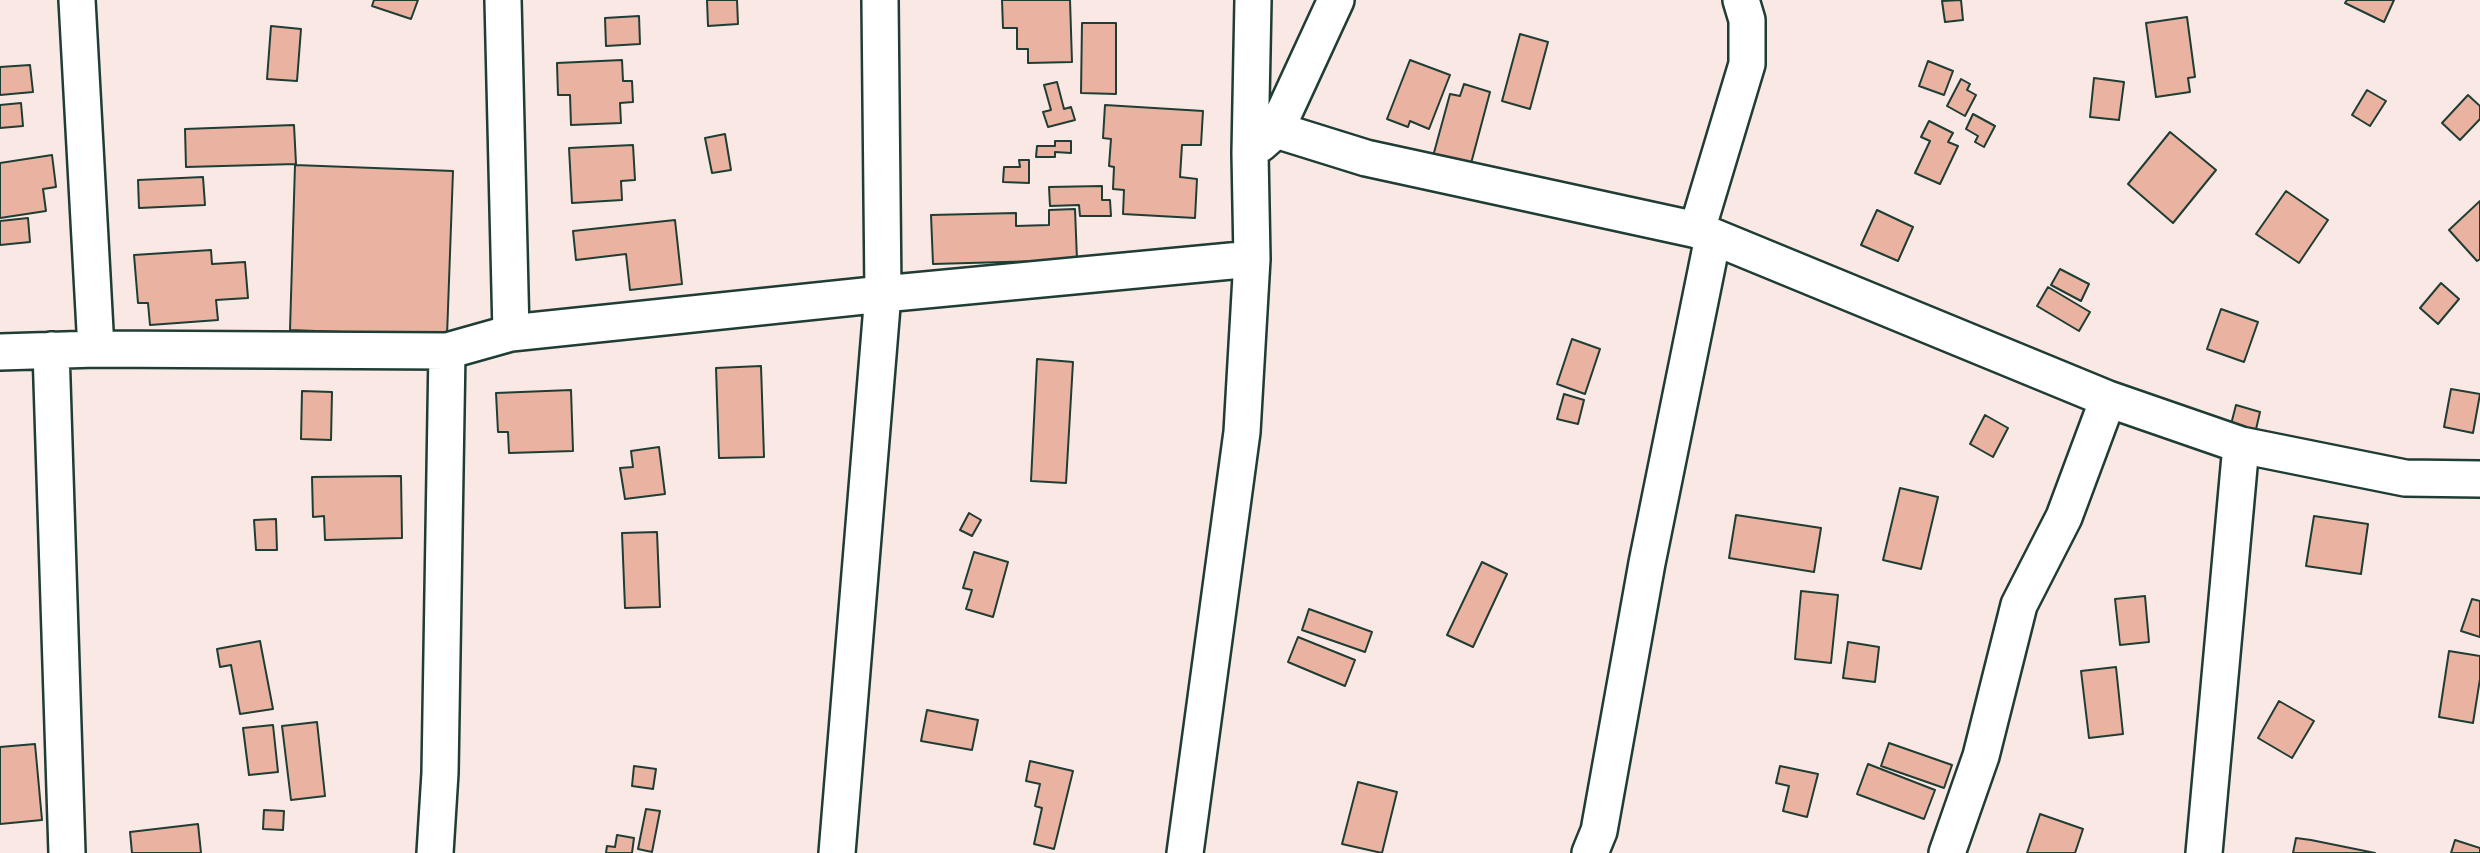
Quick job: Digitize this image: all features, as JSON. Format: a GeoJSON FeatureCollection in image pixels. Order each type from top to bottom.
{"type":"FeatureCollection","features":[{"type":"Feature","properties":{"kind":"street"},"geometry":{"type":"LineString","coordinates":[[77,0],[96,349]]}},
{"type":"Feature","properties":{"kind":"street"},"geometry":{"type":"LineString","coordinates":[[503,0],[511,333]]}},
{"type":"Feature","properties":{"kind":"street"},"geometry":{"type":"LineString","coordinates":[[837,853],[883,294],[880,0]]}},
{"type":"Feature","properties":{"kind":"street"},"geometry":{"type":"LineString","coordinates":[[1185,853],[1242,432],[1252,259],[1250,153],[1253,0]]}},
{"type":"Feature","properties":{"kind":"street"},"geometry":{"type":"LineString","coordinates":[[1250,153],[1276,130],[1336,0]]}},
{"type":"Feature","properties":{"kind":"street"},"geometry":{"type":"LineString","coordinates":[[1590,853],[1599,831],[1705,234],[1747,64],[1746,20],[1741,0]]}},
{"type":"Feature","properties":{"kind":"street"},"geometry":{"type":"LineString","coordinates":[[1276,130],[1366,158],[1705,234],[2108,399],[2241,445],[2404,478],[2480,480]]}},
{"type":"Feature","properties":{"kind":"street"},"geometry":{"type":"LineString","coordinates":[[0,352],[51,349],[447,351],[511,333],[1252,259]]}},
{"type":"Feature","properties":{"kind":"street"},"geometry":{"type":"LineString","coordinates":[[51,349],[66,853]]}},
{"type":"Feature","properties":{"kind":"street"},"geometry":{"type":"LineString","coordinates":[[435,853],[440,773],[447,351]]}},
{"type":"Feature","properties":{"kind":"street"},"geometry":{"type":"LineString","coordinates":[[1947,853],[1981,756],[2019,605],[2064,517],[2108,399]]}},
{"type":"Feature","properties":{"kind":"street"},"geometry":{"type":"LineString","coordinates":[[2204,853],[2241,445]]}},
{"type":"Feature","properties":{"kind":"building"},"geometry":{"type":"Polygon","coordinates":[[[374,0],[418,0],[411,19],[372,6],[374,0]]]}},
{"type":"Feature","properties":{"kind":"building"},"geometry":{"type":"Polygon","coordinates":[[[707,0],[737,0],[738,24],[708,26],[707,0]]]}},
{"type":"Feature","properties":{"kind":"building"},"geometry":{"type":"Polygon","coordinates":[[[1002,0],[1070,0],[1072,62],[1028,63],[1028,49],[1017,49],[1017,28],[1003,28],[1002,0]]]}},
{"type":"Feature","properties":{"kind":"building"},"geometry":{"type":"Polygon","coordinates":[[[1961,0],[1963,20],[1945,22],[1942,1],[1961,0]]]}},
{"type":"Feature","properties":{"kind":"building"},"geometry":{"type":"Polygon","coordinates":[[[2347,0],[2394,0],[2384,22],[2345,3],[2347,0]]]}},
{"type":"Feature","properties":{"kind":"building"},"geometry":{"type":"Polygon","coordinates":[[[639,16],[640,44],[606,46],[605,18],[639,16]]]}},
{"type":"Feature","properties":{"kind":"building"},"geometry":{"type":"Polygon","coordinates":[[[2187,17],[2195,77],[2188,78],[2190,92],[2156,97],[2146,23],[2187,17]]]}},
{"type":"Feature","properties":{"kind":"building"},"geometry":{"type":"Polygon","coordinates":[[[1082,23],[1116,23],[1116,94],[1081,93],[1082,23]]]}},
{"type":"Feature","properties":{"kind":"building"},"geometry":{"type":"Polygon","coordinates":[[[271,26],[301,29],[297,81],[267,79],[271,26]]]}},
{"type":"Feature","properties":{"kind":"building"},"geometry":{"type":"Polygon","coordinates":[[[1520,34],[1548,42],[1530,109],[1502,101],[1520,34]]]}},
{"type":"Feature","properties":{"kind":"building"},"geometry":{"type":"Polygon","coordinates":[[[622,60],[623,81],[632,81],[633,102],[620,103],[621,123],[571,125],[570,95],[558,95],[557,63],[622,60]]]}},
{"type":"Feature","properties":{"kind":"building"},"geometry":{"type":"Polygon","coordinates":[[[1410,60],[1450,75],[1429,129],[1410,121],[1408,127],[1387,119],[1410,60]]]}},
{"type":"Feature","properties":{"kind":"building"},"geometry":{"type":"Polygon","coordinates":[[[1928,61],[1953,71],[1944,95],[1919,86],[1928,61]]]}},
{"type":"Feature","properties":{"kind":"building"},"geometry":{"type":"Polygon","coordinates":[[[30,65],[33,92],[0,95],[0,67],[30,65]]]}},
{"type":"Feature","properties":{"kind":"building"},"geometry":{"type":"Polygon","coordinates":[[[2094,78],[2124,82],[2119,120],[2090,117],[2094,78]]]}},
{"type":"Feature","properties":{"kind":"building"},"geometry":{"type":"Polygon","coordinates":[[[1961,79],[1970,84],[1967,90],[1976,95],[1965,116],[1947,106],[1961,79]]]}},
{"type":"Feature","properties":{"kind":"building"},"geometry":{"type":"Polygon","coordinates":[[[1057,82],[1064,109],[1071,107],[1075,120],[1048,127],[1043,112],[1051,110],[1044,85],[1057,82]]]}},
{"type":"Feature","properties":{"kind":"building"},"geometry":{"type":"Polygon","coordinates":[[[1464,84],[1490,92],[1469,171],[1432,160],[1450,94],[1460,96],[1464,84]]]}},
{"type":"Feature","properties":{"kind":"building"},"geometry":{"type":"Polygon","coordinates":[[[2367,90],[2386,101],[2370,126],[2352,115],[2367,90]]]}},
{"type":"Feature","properties":{"kind":"building"},"geometry":{"type":"Polygon","coordinates":[[[2468,95],[2480,106],[2480,119],[2460,140],[2442,123],[2468,95]]]}},
{"type":"Feature","properties":{"kind":"building"},"geometry":{"type":"Polygon","coordinates":[[[21,103],[23,126],[0,128],[0,105],[21,103]]]}},
{"type":"Feature","properties":{"kind":"building"},"geometry":{"type":"Polygon","coordinates":[[[1105,105],[1203,111],[1201,145],[1182,145],[1180,177],[1197,179],[1195,218],[1123,214],[1124,190],[1113,189],[1114,167],[1109,166],[1111,139],[1103,138],[1105,105]]]}},
{"type":"Feature","properties":{"kind":"building"},"geometry":{"type":"Polygon","coordinates":[[[1973,114],[1995,126],[1984,147],[1975,142],[1978,136],[1966,129],[1973,114]]]}},
{"type":"Feature","properties":{"kind":"building"},"geometry":{"type":"Polygon","coordinates":[[[1929,121],[1953,133],[1948,142],[1958,146],[1940,184],[1915,173],[1930,141],[1921,137],[1929,121]]]}},
{"type":"Feature","properties":{"kind":"building"},"geometry":{"type":"Polygon","coordinates":[[[294,125],[296,164],[186,167],[185,129],[294,125]]]}},
{"type":"Feature","properties":{"kind":"building"},"geometry":{"type":"Polygon","coordinates":[[[2170,132],[2216,170],[2173,223],[2128,184],[2170,132]]]}},
{"type":"Feature","properties":{"kind":"building"},"geometry":{"type":"Polygon","coordinates":[[[725,134],[731,170],[712,173],[705,138],[725,134]]]}},
{"type":"Feature","properties":{"kind":"building"},"geometry":{"type":"Polygon","coordinates":[[[1055,141],[1071,141],[1071,153],[1055,152],[1055,157],[1036,157],[1037,146],[1055,146],[1055,141]]]}},
{"type":"Feature","properties":{"kind":"building"},"geometry":{"type":"Polygon","coordinates":[[[633,145],[635,180],[621,181],[622,200],[572,203],[569,148],[633,145]]]}},
{"type":"Feature","properties":{"kind":"building"},"geometry":{"type":"Polygon","coordinates":[[[52,155],[56,187],[43,189],[46,211],[0,218],[0,163],[52,155]]]}},
{"type":"Feature","properties":{"kind":"building"},"geometry":{"type":"Polygon","coordinates":[[[1019,160],[1029,160],[1029,183],[1003,182],[1004,167],[1020,167],[1019,160]]]}},
{"type":"Feature","properties":{"kind":"building"},"geometry":{"type":"Polygon","coordinates":[[[295,165],[453,171],[447,336],[290,330],[295,165]]]}},
{"type":"Feature","properties":{"kind":"building"},"geometry":{"type":"Polygon","coordinates":[[[203,177],[205,205],[139,208],[138,180],[203,177]]]}},
{"type":"Feature","properties":{"kind":"building"},"geometry":{"type":"Polygon","coordinates":[[[1102,186],[1102,200],[1110,200],[1111,216],[1080,216],[1079,205],[1050,206],[1049,187],[1102,186]]]}},
{"type":"Feature","properties":{"kind":"building"},"geometry":{"type":"Polygon","coordinates":[[[2286,191],[2328,220],[2299,263],[2256,234],[2286,191]]]}},
{"type":"Feature","properties":{"kind":"building"},"geometry":{"type":"Polygon","coordinates":[[[2480,201],[2480,259],[2477,261],[2449,230],[2480,201]]]}},
{"type":"Feature","properties":{"kind":"building"},"geometry":{"type":"Polygon","coordinates":[[[1075,209],[1077,260],[933,264],[931,215],[1016,213],[1016,226],[1049,225],[1049,210],[1075,209]]]}},
{"type":"Feature","properties":{"kind":"building"},"geometry":{"type":"Polygon","coordinates":[[[1877,210],[1913,227],[1898,261],[1861,245],[1877,210]]]}},
{"type":"Feature","properties":{"kind":"building"},"geometry":{"type":"Polygon","coordinates":[[[28,218],[30,242],[0,245],[0,221],[28,218]]]}},
{"type":"Feature","properties":{"kind":"building"},"geometry":{"type":"Polygon","coordinates":[[[675,220],[682,284],[630,290],[626,254],[576,260],[573,231],[675,220]]]}},
{"type":"Feature","properties":{"kind":"building"},"geometry":{"type":"Polygon","coordinates":[[[211,250],[212,264],[245,262],[248,298],[216,300],[218,320],[150,325],[148,303],[138,303],[134,255],[211,250]]]}},
{"type":"Feature","properties":{"kind":"building"},"geometry":{"type":"Polygon","coordinates":[[[2060,269],[2089,284],[2081,301],[2051,285],[2060,269]]]}},
{"type":"Feature","properties":{"kind":"building"},"geometry":{"type":"Polygon","coordinates":[[[2441,283],[2459,299],[2438,324],[2420,308],[2441,283]]]}},
{"type":"Feature","properties":{"kind":"building"},"geometry":{"type":"Polygon","coordinates":[[[2048,287],[2090,312],[2079,331],[2037,306],[2048,287]]]}},
{"type":"Feature","properties":{"kind":"building"},"geometry":{"type":"Polygon","coordinates":[[[2221,309],[2258,322],[2244,362],[2207,349],[2221,309]]]}},
{"type":"Feature","properties":{"kind":"building"},"geometry":{"type":"Polygon","coordinates":[[[1572,339],[1600,349],[1585,394],[1557,384],[1572,339]]]}},
{"type":"Feature","properties":{"kind":"building"},"geometry":{"type":"Polygon","coordinates":[[[1037,359],[1073,362],[1066,483],[1031,481],[1037,359]]]}},
{"type":"Feature","properties":{"kind":"building"},"geometry":{"type":"Polygon","coordinates":[[[761,366],[764,457],[719,458],[716,368],[761,366]]]}},
{"type":"Feature","properties":{"kind":"building"},"geometry":{"type":"Polygon","coordinates":[[[2451,389],[2480,394],[2473,433],[2444,427],[2451,389]]]}},
{"type":"Feature","properties":{"kind":"building"},"geometry":{"type":"Polygon","coordinates":[[[571,390],[573,451],[509,453],[508,432],[498,432],[496,393],[571,390]]]}},
{"type":"Feature","properties":{"kind":"building"},"geometry":{"type":"Polygon","coordinates":[[[302,391],[332,392],[331,440],[301,439],[302,391]]]}},
{"type":"Feature","properties":{"kind":"building"},"geometry":{"type":"Polygon","coordinates":[[[1564,394],[1584,400],[1578,424],[1557,419],[1564,394]]]}},
{"type":"Feature","properties":{"kind":"building"},"geometry":{"type":"Polygon","coordinates":[[[2236,405],[2260,412],[2254,438],[2229,432],[2236,405]]]}},
{"type":"Feature","properties":{"kind":"building"},"geometry":{"type":"Polygon","coordinates":[[[1985,415],[2008,428],[1993,457],[1970,444],[1985,415]]]}},
{"type":"Feature","properties":{"kind":"building"},"geometry":{"type":"Polygon","coordinates":[[[659,447],[665,494],[625,499],[620,468],[633,467],[631,451],[659,447]]]}},
{"type":"Feature","properties":{"kind":"building"},"geometry":{"type":"Polygon","coordinates":[[[401,476],[402,538],[325,540],[324,516],[313,517],[312,477],[401,476]]]}},
{"type":"Feature","properties":{"kind":"building"},"geometry":{"type":"Polygon","coordinates":[[[1900,488],[1938,497],[1921,569],[1883,560],[1900,488]]]}},
{"type":"Feature","properties":{"kind":"building"},"geometry":{"type":"Polygon","coordinates":[[[969,513],[981,520],[972,536],[960,530],[969,513]]]}},
{"type":"Feature","properties":{"kind":"building"},"geometry":{"type":"Polygon","coordinates":[[[1736,515],[1821,528],[1814,572],[1729,558],[1736,515]]]}},
{"type":"Feature","properties":{"kind":"building"},"geometry":{"type":"Polygon","coordinates":[[[2314,516],[2368,524],[2361,574],[2306,566],[2314,516]]]}},
{"type":"Feature","properties":{"kind":"building"},"geometry":{"type":"Polygon","coordinates":[[[276,519],[277,550],[256,550],[254,520],[276,519]]]}},
{"type":"Feature","properties":{"kind":"building"},"geometry":{"type":"Polygon","coordinates":[[[657,532],[660,607],[625,608],[622,533],[657,532]]]}},
{"type":"Feature","properties":{"kind":"building"},"geometry":{"type":"Polygon","coordinates":[[[974,552],[1008,562],[993,617],[966,609],[972,590],[963,588],[974,552]]]}},
{"type":"Feature","properties":{"kind":"building"},"geometry":{"type":"Polygon","coordinates":[[[1482,562],[1507,574],[1473,647],[1447,635],[1482,562]]]}},
{"type":"Feature","properties":{"kind":"building"},"geometry":{"type":"Polygon","coordinates":[[[1801,591],[1838,595],[1831,663],[1795,659],[1801,591]]]}},
{"type":"Feature","properties":{"kind":"building"},"geometry":{"type":"Polygon","coordinates":[[[2145,596],[2149,642],[2120,645],[2115,599],[2145,596]]]}},
{"type":"Feature","properties":{"kind":"building"},"geometry":{"type":"Polygon","coordinates":[[[2472,599],[2480,601],[2480,637],[2461,631],[2472,599]]]}},
{"type":"Feature","properties":{"kind":"building"},"geometry":{"type":"Polygon","coordinates":[[[1309,609],[1372,632],[1365,652],[1302,630],[1309,609]]]}},
{"type":"Feature","properties":{"kind":"building"},"geometry":{"type":"Polygon","coordinates":[[[1298,637],[1355,660],[1345,686],[1288,662],[1298,637]]]}},
{"type":"Feature","properties":{"kind":"building"},"geometry":{"type":"Polygon","coordinates":[[[260,641],[273,709],[240,714],[231,665],[220,667],[217,649],[260,641]]]}},
{"type":"Feature","properties":{"kind":"building"},"geometry":{"type":"Polygon","coordinates":[[[1848,642],[1879,647],[1875,682],[1843,678],[1848,642]]]}},
{"type":"Feature","properties":{"kind":"building"},"geometry":{"type":"Polygon","coordinates":[[[2449,651],[2480,656],[2480,679],[2473,723],[2439,717],[2449,651]]]}},
{"type":"Feature","properties":{"kind":"building"},"geometry":{"type":"Polygon","coordinates":[[[2116,667],[2123,734],[2089,738],[2081,671],[2116,667]]]}},
{"type":"Feature","properties":{"kind":"building"},"geometry":{"type":"Polygon","coordinates":[[[2279,701],[2314,721],[2292,758],[2258,738],[2279,701]]]}},
{"type":"Feature","properties":{"kind":"building"},"geometry":{"type":"Polygon","coordinates":[[[927,710],[978,720],[972,750],[921,741],[927,710]]]}},
{"type":"Feature","properties":{"kind":"building"},"geometry":{"type":"Polygon","coordinates":[[[317,722],[325,796],[291,800],[282,726],[317,722]]]}},
{"type":"Feature","properties":{"kind":"building"},"geometry":{"type":"Polygon","coordinates":[[[273,725],[278,772],[249,775],[243,728],[273,725]]]}},
{"type":"Feature","properties":{"kind":"building"},"geometry":{"type":"Polygon","coordinates":[[[1889,743],[1952,765],[1944,788],[1881,766],[1889,743]]]}},
{"type":"Feature","properties":{"kind":"building"},"geometry":{"type":"Polygon","coordinates":[[[35,744],[42,820],[0,824],[0,747],[35,744]]]}},
{"type":"Feature","properties":{"kind":"building"},"geometry":{"type":"Polygon","coordinates":[[[1030,761],[1073,771],[1054,849],[1034,844],[1042,808],[1035,806],[1040,784],[1026,781],[1030,761]]]}},
{"type":"Feature","properties":{"kind":"building"},"geometry":{"type":"Polygon","coordinates":[[[1868,764],[1935,790],[1924,819],[1857,794],[1868,764]]]}},
{"type":"Feature","properties":{"kind":"building"},"geometry":{"type":"Polygon","coordinates":[[[634,766],[656,769],[653,789],[632,786],[634,766]]]}},
{"type":"Feature","properties":{"kind":"building"},"geometry":{"type":"Polygon","coordinates":[[[1780,766],[1818,774],[1807,817],[1783,811],[1789,786],[1776,783],[1780,766]]]}},
{"type":"Feature","properties":{"kind":"building"},"geometry":{"type":"Polygon","coordinates":[[[1358,782],[1397,792],[1382,853],[1342,844],[1358,782]]]}},
{"type":"Feature","properties":{"kind":"building"},"geometry":{"type":"Polygon","coordinates":[[[646,809],[660,811],[652,852],[638,849],[646,809]]]}},
{"type":"Feature","properties":{"kind":"building"},"geometry":{"type":"Polygon","coordinates":[[[264,810],[284,811],[283,830],[263,829],[264,810]]]}},
{"type":"Feature","properties":{"kind":"building"},"geometry":{"type":"Polygon","coordinates":[[[2040,814],[2083,829],[2075,853],[2027,853],[2040,814]]]}},
{"type":"Feature","properties":{"kind":"building"},"geometry":{"type":"Polygon","coordinates":[[[198,824],[201,853],[132,853],[130,832],[198,824]]]}},
{"type":"Feature","properties":{"kind":"building"},"geometry":{"type":"Polygon","coordinates":[[[617,835],[634,838],[632,853],[606,853],[607,846],[615,847],[617,835]]]}},
{"type":"Feature","properties":{"kind":"building"},"geometry":{"type":"Polygon","coordinates":[[[2296,838],[2311,840],[2375,853],[2293,853],[2296,838]]]}},
{"type":"Feature","properties":{"kind":"building"},"geometry":{"type":"Polygon","coordinates":[[[2455,840],[2480,848],[2480,853],[2451,853],[2455,840]]]}}]}
